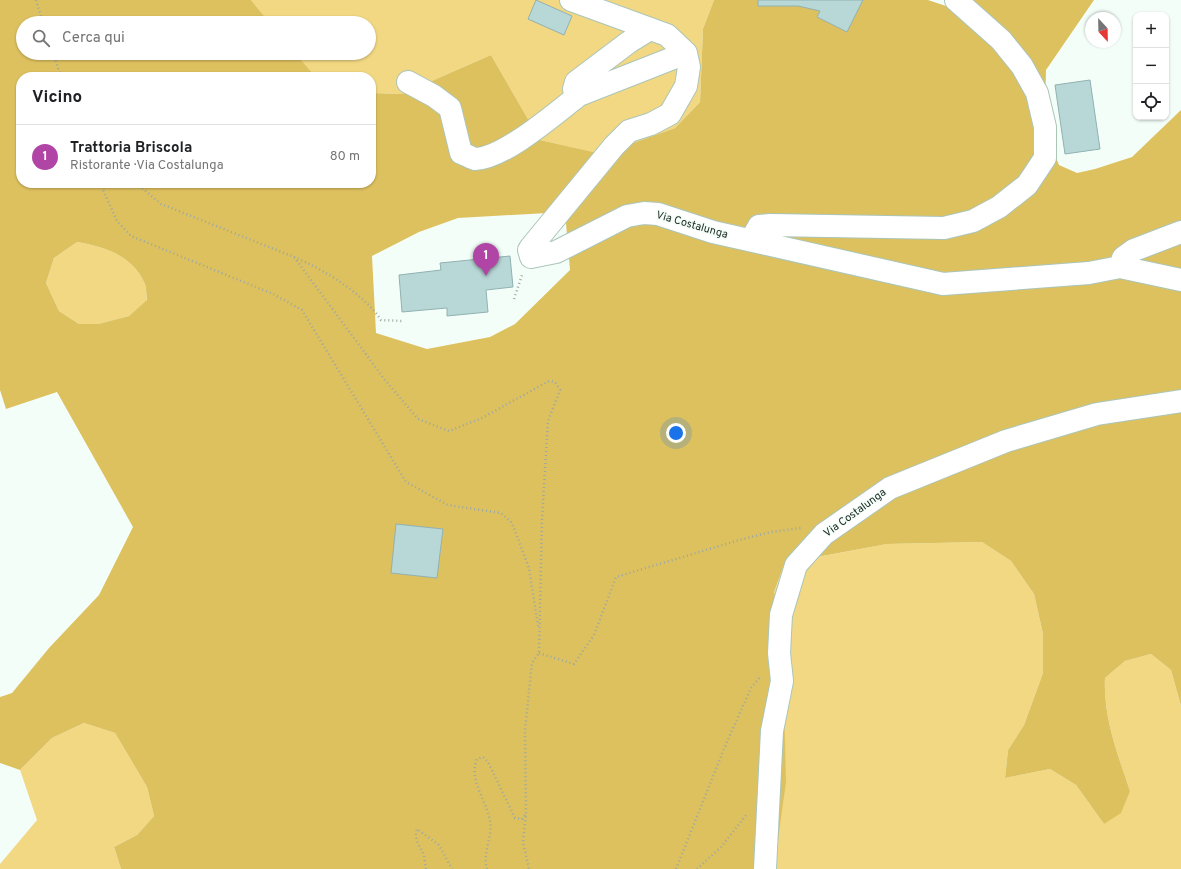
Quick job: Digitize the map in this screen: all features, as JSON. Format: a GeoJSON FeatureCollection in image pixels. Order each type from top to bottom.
{"type":"FeatureCollection","features":[{"type":"Feature","properties":{"kind":"street"},"geometry":{"type":"LineString","coordinates":[[408,82],[434,96],[450,108],[461,152],[474,159],[489,156],[520,141],[579,95],[686,54],[667,35],[571,0]]}},
{"type":"Feature","properties":{"kind":"street"},"geometry":{"type":"LineString","coordinates":[[761,242],[755,233],[756,229],[759,226],[770,225],[944,228],[972,221],[999,208],[1027,185],[1045,158],[1045,127],[1037,93],[1022,66],[1001,40],[956,0]]}},
{"type":"Feature","properties":{"kind":"street"},"geometry":{"type":"LineString","coordinates":[[579,95],[574,89],[576,82],[629,42],[650,29]]}},
{"type":"Feature","properties":{"kind":"street","name":"Via Costalunga"},"geometry":{"type":"LineString","coordinates":[[686,54],[689,67],[686,86],[670,114],[651,124],[629,131],[614,146],[531,247],[529,250],[531,257],[556,252],[627,216],[644,212],[658,214],[713,232],[943,284],[1089,274],[1120,267],[1181,280]]}},
{"type":"Feature","properties":{"kind":"street"},"geometry":{"type":"LineString","coordinates":[[1120,267],[1123,258],[1134,250],[1181,232]]}},
{"type":"Feature","properties":{"kind":"street","name":"Via Costalunga"},"geometry":{"type":"LineString","coordinates":[[765,869],[772,731],[782,682],[779,653],[781,615],[796,565],[824,534],[839,522],[890,488],[1006,441],[1097,414],[1178,404]]}},
{"type":"Feature","properties":{"kind":"path"},"geometry":{"type":"LineString","coordinates":[[36,0],[41,16]]}},
{"type":"Feature","properties":{"kind":"path"},"geometry":{"type":"LineString","coordinates":[[55,60],[59,72]]}},
{"type":"Feature","properties":{"kind":"path"},"geometry":{"type":"LineString","coordinates":[[102,188],[117,221],[130,236],[273,294],[302,310],[406,482],[448,505],[501,513],[512,523],[529,568],[540,633]]}},
{"type":"Feature","properties":{"kind":"path"},"geometry":{"type":"LineString","coordinates":[[142,188],[161,204],[313,265],[357,296],[381,320],[403,321]]}},
{"type":"Feature","properties":{"kind":"path"},"geometry":{"type":"LineString","coordinates":[[294,257],[385,380],[418,419],[449,431],[482,418],[549,381],[555,382],[560,390],[548,421],[547,428],[542,520],[539,653],[532,663],[525,730],[526,814],[523,842],[529,869]]}},
{"type":"Feature","properties":{"kind":"path"},"geometry":{"type":"LineString","coordinates":[[539,653],[574,664],[591,642],[607,604],[616,576],[771,532],[839,522]]}},
{"type":"Feature","properties":{"kind":"path"},"geometry":{"type":"LineString","coordinates":[[676,869],[726,744],[751,688],[779,653]]}},
{"type":"Feature","properties":{"kind":"path"},"geometry":{"type":"LineString","coordinates":[[487,869],[485,862],[492,830],[488,809],[477,785],[474,767],[477,760],[483,757],[488,762],[515,818],[522,819],[526,814]]}},
{"type":"Feature","properties":{"kind":"path"},"geometry":{"type":"LineString","coordinates":[[697,869],[721,847],[744,817],[770,791]]}},
{"type":"Feature","properties":{"kind":"path"},"geometry":{"type":"LineString","coordinates":[[426,869],[424,856],[416,841],[415,834],[417,829],[439,845],[452,869]]}},
{"type":"Feature","properties":{"kind":"shaded area"},"geometry":{"type":"Polygon","coordinates":[[[0,0],[251,0],[264,16],[16,16],[16,60],[301,60],[312,72],[16,72],[16,188],[376,188],[376,93],[402,94],[491,55],[540,140],[602,154],[675,128],[700,102],[703,29],[714,0],[928,0],[967,13],[973,0],[1094,0],[1046,70],[1045,112],[1051,145],[1059,165],[1077,173],[1132,157],[1181,110],[1181,706],[1171,670],[1151,654],[1125,661],[1105,678],[1106,707],[1112,736],[1130,791],[1121,813],[1104,824],[1076,785],[1050,769],[1005,778],[1008,750],[1024,725],[1043,673],[1043,634],[1034,594],[1011,561],[982,542],[887,544],[785,563],[774,592],[784,700],[786,782],[774,869],[121,869],[114,847],[137,835],[154,816],[147,787],[115,733],[84,723],[52,738],[20,770],[0,763],[0,697],[12,693],[49,648],[99,595],[133,527],[57,392],[6,409],[0,390],[0,0]],[[565,212],[458,218],[419,232],[372,256],[376,333],[427,349],[490,337],[515,324],[570,270],[565,212]],[[77,242],[54,258],[46,283],[59,311],[79,324],[98,324],[129,316],[147,300],[145,284],[139,273],[124,259],[107,250],[77,242]]]}},
{"type":"Feature","properties":{"kind":"shaded area"},"geometry":{"type":"Polygon","coordinates":[[[251,0],[714,0],[703,29],[700,102],[675,128],[601,154],[540,140],[491,55],[402,94],[376,93],[376,72],[312,72],[301,60],[376,60],[376,16],[264,16],[251,0]]]}},
{"type":"Feature","properties":{"kind":"shaded area"},"geometry":{"type":"Polygon","coordinates":[[[77,242],[107,250],[116,254],[132,265],[139,273],[145,284],[147,301],[129,316],[98,324],[79,324],[59,311],[46,283],[54,258],[77,242]]]}},
{"type":"Feature","properties":{"kind":"shaded area"},"geometry":{"type":"Polygon","coordinates":[[[982,542],[1011,561],[1034,594],[1043,634],[1043,673],[1024,725],[1008,750],[1005,778],[1050,769],[1076,785],[1104,824],[1130,791],[1112,736],[1106,707],[1105,678],[1125,661],[1151,654],[1171,670],[1181,706],[1181,869],[774,869],[774,592],[786,563],[887,544],[982,542]]]}},
{"type":"Feature","properties":{"kind":"shaded area"},"geometry":{"type":"Polygon","coordinates":[[[84,723],[115,733],[147,787],[154,816],[137,835],[114,847],[121,869],[0,869],[0,864],[37,820],[20,770],[52,738],[84,723]]]}},
{"type":"Feature","properties":{"kind":"building"},"geometry":{"type":"Polygon","coordinates":[[[536,0],[572,16],[564,35],[528,19],[536,0]]]}},
{"type":"Feature","properties":{"kind":"building"},"geometry":{"type":"Polygon","coordinates":[[[758,0],[863,0],[847,32],[817,17],[820,11],[798,6],[758,6],[758,0]]]}},
{"type":"Feature","properties":{"kind":"building"},"geometry":{"type":"Polygon","coordinates":[[[1090,80],[1100,149],[1065,154],[1055,85],[1090,80]]]}},
{"type":"Feature","properties":{"kind":"building"},"geometry":{"type":"Polygon","coordinates":[[[510,256],[513,287],[486,290],[488,312],[447,316],[447,308],[402,312],[399,275],[441,270],[440,263],[510,256]]]}},
{"type":"Feature","properties":{"kind":"building"},"geometry":{"type":"Polygon","coordinates":[[[396,524],[443,529],[437,578],[391,573],[396,524]]]}},
{"type":"Feature","properties":{"kind":"place","name":"Trattoria Briscola"},"geometry":{"type":"Point","coordinates":[486,276]}}]}
